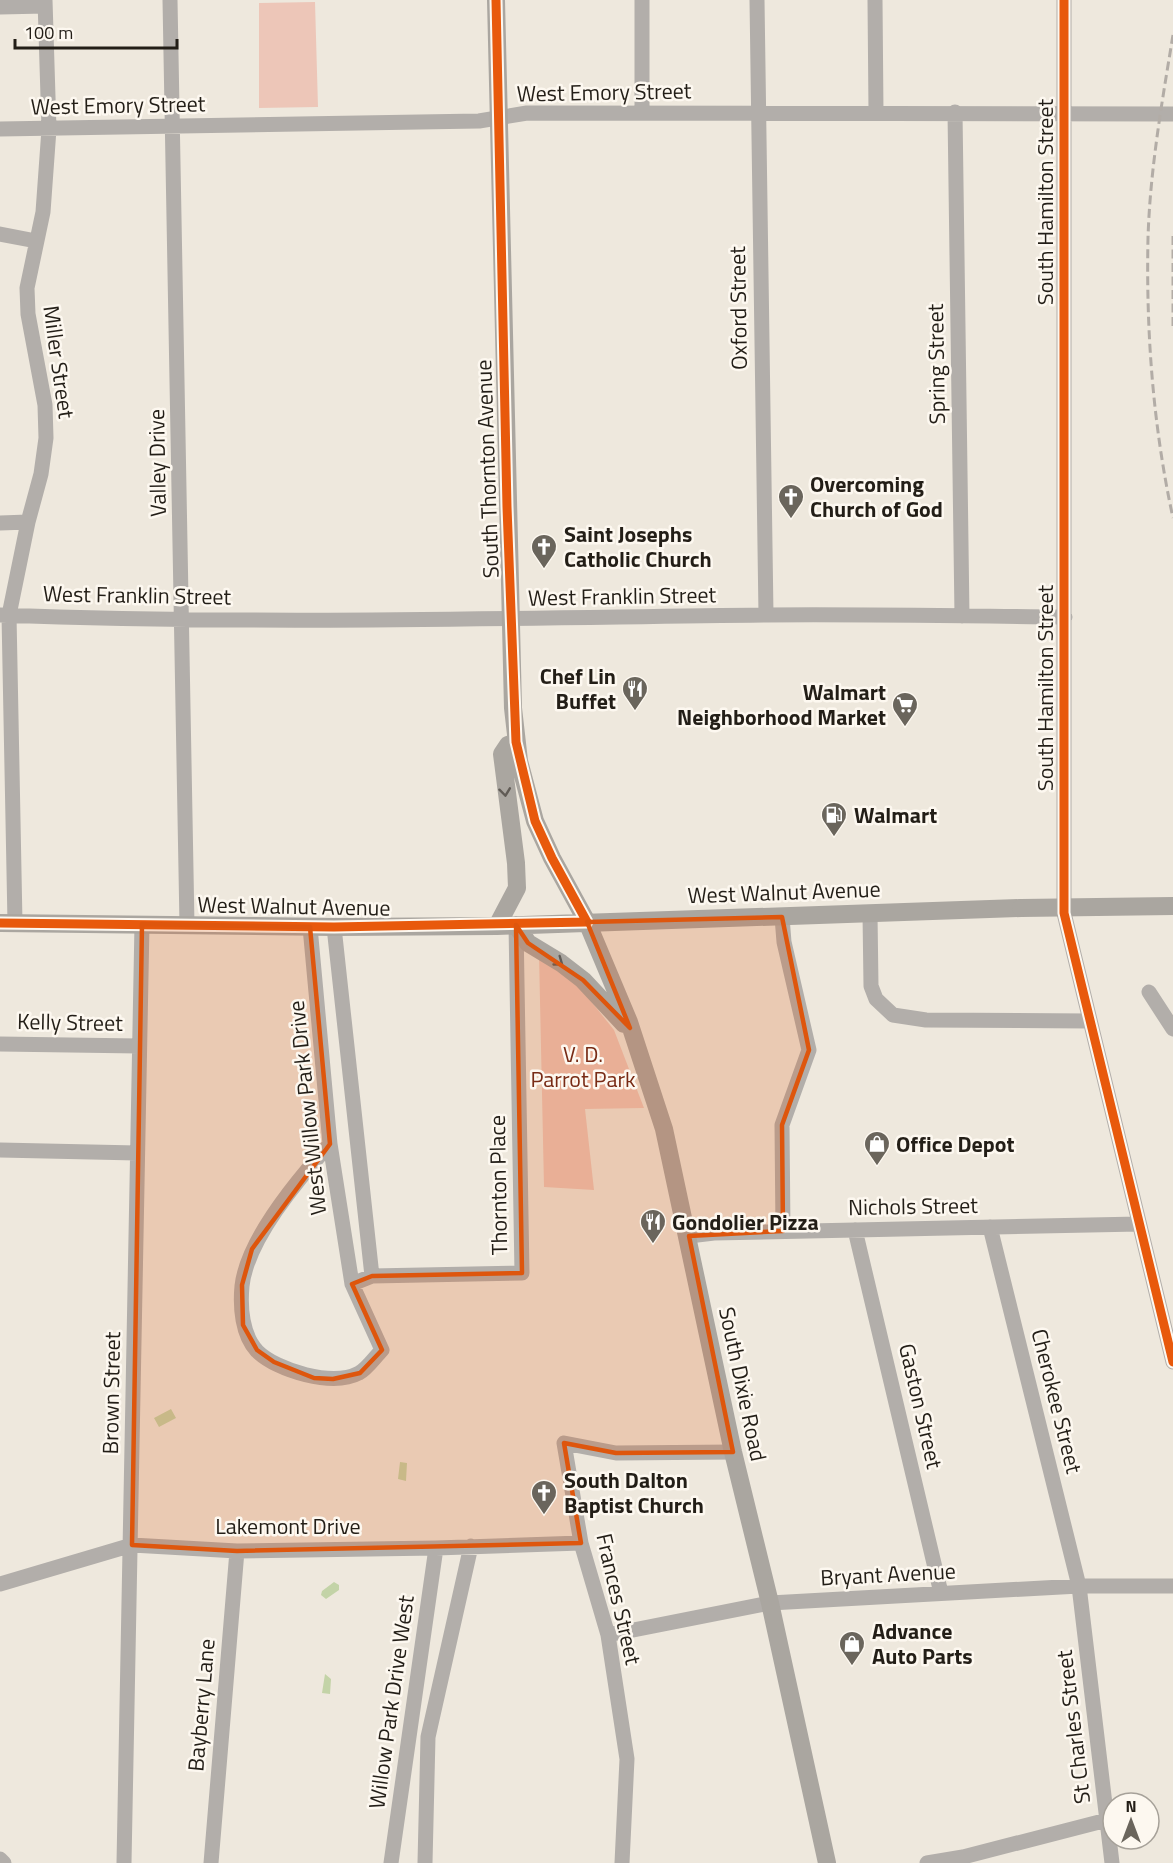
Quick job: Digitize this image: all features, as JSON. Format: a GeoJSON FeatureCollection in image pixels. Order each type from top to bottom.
{"type":"FeatureCollection","features":[{"type":"Feature","properties":{"kind":"main road","name":"South Thornton Avenue"},"geometry":{"type":"LineString","coordinates":[[496,0],[516,742],[535,821],[552,858],[587,922]]}},
{"type":"Feature","properties":{"kind":"main road"},"geometry":{"type":"LineString","coordinates":[[497,926],[517,888],[516,855],[505,796],[502,754],[508,745],[516,742]]}},
{"type":"Feature","properties":{"kind":"main road","name":"West Walnut Avenue"},"geometry":{"type":"LineString","coordinates":[[7,923],[310,927],[497,926],[1020,908],[1173,906]]}},
{"type":"Feature","properties":{"kind":"main road","name":"South Dixie Road"},"geometry":{"type":"LineString","coordinates":[[587,922],[633,1034],[664,1129],[689,1236],[733,1452],[770,1603],[826,1863]]}},
{"type":"Feature","properties":{"kind":"main road"},"geometry":{"type":"LineString","coordinates":[[516,925],[528,943],[561,963],[583,980],[633,1034]]}},
{"type":"Feature","properties":{"kind":"street","name":"Valley Drive"},"geometry":{"type":"LineString","coordinates":[[170,0],[187,924]]}},
{"type":"Feature","properties":{"kind":"street"},"geometry":{"type":"LineString","coordinates":[[642,0],[642,113]]}},
{"type":"Feature","properties":{"kind":"street","name":"Oxford Street"},"geometry":{"type":"LineString","coordinates":[[757,0],[756,112],[766,615]]}},
{"type":"Feature","properties":{"kind":"street"},"geometry":{"type":"LineString","coordinates":[[875,0],[876,112]]}},
{"type":"Feature","properties":{"kind":"street","name":"South Hamilton Street"},"geometry":{"type":"LineString","coordinates":[[1064,0],[1064,913],[1173,1362]]}},
{"type":"Feature","properties":{"kind":"street"},"geometry":{"type":"LineString","coordinates":[[0,7],[45,3]]}},
{"type":"Feature","properties":{"kind":"street","name":"Miller Street"},"geometry":{"type":"LineString","coordinates":[[7,923],[4,615],[41,474],[46,438],[45,405],[28,314],[27,288],[43,212],[49,129],[45,3]]}},
{"type":"Feature","properties":{"kind":"street","name":"Spring Street"},"geometry":{"type":"LineString","coordinates":[[955,112],[962,616]]}},
{"type":"Feature","properties":{"kind":"street","name":"West Emory Street"},"geometry":{"type":"LineString","coordinates":[[0,129],[479,121],[527,113],[1065,112],[1173,114]]}},
{"type":"Feature","properties":{"kind":"street"},"geometry":{"type":"LineString","coordinates":[[0,234],[36,241]]}},
{"type":"Feature","properties":{"kind":"street"},"geometry":{"type":"LineString","coordinates":[[0,523],[28,522]]}},
{"type":"Feature","properties":{"kind":"street","name":"West Franklin Street"},"geometry":{"type":"LineString","coordinates":[[4,615],[182,619],[511,620],[766,615],[1065,617]]}},
{"type":"Feature","properties":{"kind":"street"},"geometry":{"type":"LineString","coordinates":[[870,914],[872,986],[876,999],[893,1015],[926,1020],[1089,1021]]}},
{"type":"Feature","properties":{"kind":"street"},"geometry":{"type":"LineString","coordinates":[[782,917],[784,942],[809,1050],[782,1125],[783,1231]]}},
{"type":"Feature","properties":{"kind":"street","name":"Brown Street"},"geometry":{"type":"LineString","coordinates":[[124,1863],[132,1545],[142,924]]}},
{"type":"Feature","properties":{"kind":"street","name":"Thornton Place"},"geometry":{"type":"LineString","coordinates":[[352,1284],[372,1276],[522,1273],[516,925]]}},
{"type":"Feature","properties":{"kind":"street","name":"West Willow Park Drive"},"geometry":{"type":"LineString","coordinates":[[310,927],[330,1144],[352,1284],[382,1350],[360,1373],[333,1378],[314,1378],[274,1362],[257,1350],[243,1325],[243,1285],[252,1249],[307,1170],[330,1144]]}},
{"type":"Feature","properties":{"kind":"street"},"geometry":{"type":"LineString","coordinates":[[334,927],[372,1276]]}},
{"type":"Feature","properties":{"kind":"street"},"geometry":{"type":"LineString","coordinates":[[1149,993],[1173,1029]]}},
{"type":"Feature","properties":{"kind":"street","name":"Kelly Street"},"geometry":{"type":"LineString","coordinates":[[0,1044],[139,1046]]}},
{"type":"Feature","properties":{"kind":"street"},"geometry":{"type":"LineString","coordinates":[[0,1150],[137,1153]]}},
{"type":"Feature","properties":{"kind":"street","name":"Nichols Street"},"geometry":{"type":"LineString","coordinates":[[689,1236],[783,1231],[1139,1224]]}},
{"type":"Feature","properties":{"kind":"street","name":"Cherokee Street"},"geometry":{"type":"LineString","coordinates":[[990,1227],[1079,1586]]}},
{"type":"Feature","properties":{"kind":"street","name":"Gaston Street"},"geometry":{"type":"LineString","coordinates":[[855,1230],[941,1593]]}},
{"type":"Feature","properties":{"kind":"street","name":"Frances Street"},"geometry":{"type":"LineString","coordinates":[[622,1863],[627,1760],[608,1635],[581,1543],[564,1443],[615,1454],[733,1452]]}},
{"type":"Feature","properties":{"kind":"street","name":"Lakemont Drive"},"geometry":{"type":"LineString","coordinates":[[0,1584],[132,1545],[237,1551],[581,1543]]}},
{"type":"Feature","properties":{"kind":"street"},"geometry":{"type":"LineString","coordinates":[[425,1863],[428,1737],[471,1546]]}},
{"type":"Feature","properties":{"kind":"street","name":"Willow Park Drive West"},"geometry":{"type":"LineString","coordinates":[[392,1863],[436,1548]]}},
{"type":"Feature","properties":{"kind":"street","name":"Bayberry Lane"},"geometry":{"type":"LineString","coordinates":[[211,1863],[237,1551]]}},
{"type":"Feature","properties":{"kind":"street","name":"Bryant Avenue"},"geometry":{"type":"LineString","coordinates":[[608,1635],[770,1603],[1079,1586],[1173,1586]]}},
{"type":"Feature","properties":{"kind":"street","name":"St Charles Street"},"geometry":{"type":"LineString","coordinates":[[1079,1586],[1104,1791]]}},
{"type":"Feature","properties":{"kind":"street"},"geometry":{"type":"LineString","coordinates":[[927,1863],[964,1860],[1101,1822]]}},
{"type":"Feature","properties":{"kind":"street"},"geometry":{"type":"LineString","coordinates":[[0,1859],[4,1863]]}},
{"type":"Feature","properties":{"kind":"highlighted area"},"geometry":{"type":"Polygon","coordinates":[[[782,917],[809,1050],[782,1125],[783,1231],[689,1236],[733,1452],[616,1453],[564,1443],[581,1543],[237,1551],[132,1545],[142,924],[310,927],[330,1144],[252,1249],[242,1285],[243,1325],[257,1350],[274,1362],[314,1378],[333,1379],[360,1373],[382,1350],[352,1284],[372,1276],[522,1273],[516,925],[528,943],[583,980],[630,1028],[587,922],[782,917]]]}},
{"type":"Feature","properties":{"kind":"green space"},"geometry":{"type":"Polygon","coordinates":[[[315,2],[318,107],[259,108],[259,3],[315,2]]]}},
{"type":"Feature","properties":{"kind":"green space","name":"V. D. Parrot Park"},"geometry":{"type":"Polygon","coordinates":[[[539,954],[574,980],[614,1030],[644,1108],[585,1109],[594,1190],[544,1187],[539,954]]]}},
{"type":"Feature","properties":{"kind":"shaded area"},"geometry":{"type":"Polygon","coordinates":[[[171,1409],[176,1418],[159,1427],[154,1418],[171,1409]]]}},
{"type":"Feature","properties":{"kind":"shaded area"},"geometry":{"type":"Polygon","coordinates":[[[400,1462],[407,1463],[406,1481],[398,1479],[400,1462]]]}},
{"type":"Feature","properties":{"kind":"shaded area"},"geometry":{"type":"Polygon","coordinates":[[[334,1582],[339,1585],[339,1590],[326,1599],[321,1595],[322,1591],[334,1582]]]}},
{"type":"Feature","properties":{"kind":"shaded area"},"geometry":{"type":"Polygon","coordinates":[[[325,1674],[331,1679],[330,1694],[322,1693],[325,1674]]]}},
{"type":"Feature","properties":{"kind":"railway"},"geometry":{"type":"LineString","coordinates":[[1173,35],[1154,162],[1148,238],[1148,308],[1152,379],[1160,449],[1173,518]]}},
{"type":"Feature","properties":{"kind":"railway"},"geometry":{"type":"LineString","coordinates":[[1173,236],[1173,326]]}},
{"type":"Feature","properties":{"kind":"cycle path"},"geometry":{"type":"LineString","coordinates":[[0,923],[334,927],[587,922],[552,858],[535,821],[516,742],[507,507],[496,0]]}},
{"type":"Feature","properties":{"kind":"cycle path"},"geometry":{"type":"LineString","coordinates":[[1064,0],[1064,913],[1173,1362]]}},
{"type":"Feature","properties":{"kind":"place","name":"Overcoming Church of God"},"geometry":{"type":"Point","coordinates":[791,520]}},
{"type":"Feature","properties":{"kind":"place","name":"Saint Josephs Catholic Church"},"geometry":{"type":"Point","coordinates":[544,570]}},
{"type":"Feature","properties":{"kind":"place","name":"Chef Lin Buffet"},"geometry":{"type":"Point","coordinates":[635,712]}},
{"type":"Feature","properties":{"kind":"place","name":"Walmart Neighborhood Market"},"geometry":{"type":"Point","coordinates":[905,728]}},
{"type":"Feature","properties":{"kind":"place","name":"Walmart"},"geometry":{"type":"Point","coordinates":[834,838]}},
{"type":"Feature","properties":{"kind":"place","name":"Office Depot"},"geometry":{"type":"Point","coordinates":[877,1167]}},
{"type":"Feature","properties":{"kind":"place","name":"Gondolier Pizza"},"geometry":{"type":"Point","coordinates":[653,1245]}},
{"type":"Feature","properties":{"kind":"place","name":"South Dalton Baptist Church"},"geometry":{"type":"Point","coordinates":[544,1516]}},
{"type":"Feature","properties":{"kind":"place","name":"Advance Auto Parts"},"geometry":{"type":"Point","coordinates":[852,1667]}}]}
